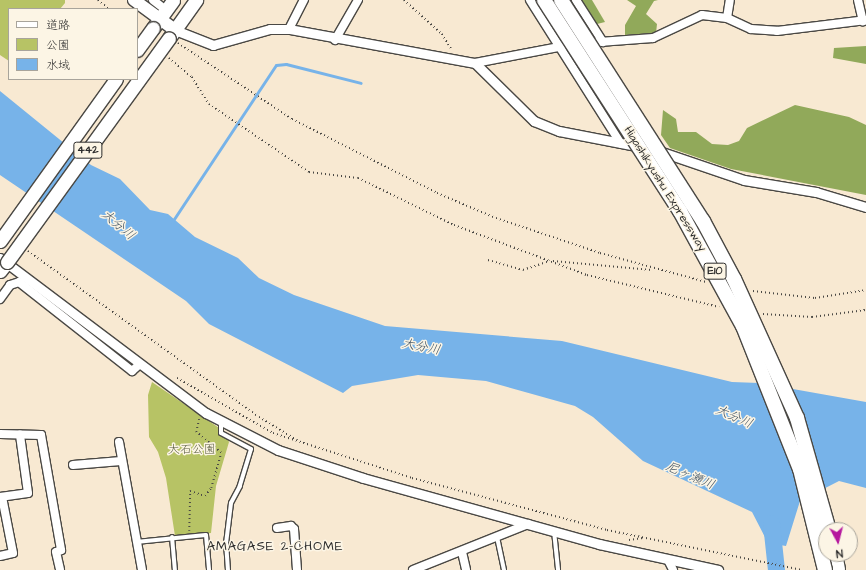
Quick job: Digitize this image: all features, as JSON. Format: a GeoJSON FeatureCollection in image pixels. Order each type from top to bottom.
{"type":"FeatureCollection","features":[{"type":"Feature","properties":{"kind":"highway","name":"442"},"geometry":{"type":"LineString","coordinates":[[2,263],[174,37],[196,0]]}},
{"type":"Feature","properties":{"kind":"highway","name":"Higashikyushu Expressway"},"geometry":{"type":"LineString","coordinates":[[544,0],[684,217],[743,326],[800,469],[825,570]]}},
{"type":"Feature","properties":{"kind":"highway","name":"Higashikyushu Expressway"},"geometry":{"type":"LineString","coordinates":[[561,0],[703,221],[734,279],[797,418],[827,522]]}},
{"type":"Feature","properties":{"kind":"highway"},"geometry":{"type":"LineString","coordinates":[[138,49],[163,14]]}},
{"type":"Feature","properties":{"kind":"highway","name":"442"},"geometry":{"type":"LineString","coordinates":[[0,241],[115,80]]}},
{"type":"Feature","properties":{"kind":"main road"},"geometry":{"type":"LineString","coordinates":[[134,0],[163,14],[174,37]]}},
{"type":"Feature","properties":{"kind":"street"},"geometry":{"type":"LineString","coordinates":[[153,0],[163,14]]}},
{"type":"Feature","properties":{"kind":"street"},"geometry":{"type":"LineString","coordinates":[[289,29],[304,0]]}},
{"type":"Feature","properties":{"kind":"street"},"geometry":{"type":"LineString","coordinates":[[335,40],[358,0]]}},
{"type":"Feature","properties":{"kind":"street"},"geometry":{"type":"LineString","coordinates":[[530,0],[560,45],[621,144]]}},
{"type":"Feature","properties":{"kind":"street"},"geometry":{"type":"LineString","coordinates":[[576,0],[603,42]]}},
{"type":"Feature","properties":{"kind":"street"},"geometry":{"type":"LineString","coordinates":[[727,18],[730,0]]}},
{"type":"Feature","properties":{"kind":"street"},"geometry":{"type":"LineString","coordinates":[[174,37],[218,45],[265,30],[289,29],[335,40],[475,63],[560,45],[653,38],[702,15],[727,18],[751,29],[777,31],[864,21],[858,0]]}},
{"type":"Feature","properties":{"kind":"street"},"geometry":{"type":"LineString","coordinates":[[475,63],[534,121],[559,131],[677,155],[744,180],[816,192],[866,207]]}},
{"type":"Feature","properties":{"kind":"street"},"geometry":{"type":"LineString","coordinates":[[2,263],[138,365],[221,422],[296,457],[554,531],[668,560],[718,570]]}},
{"type":"Feature","properties":{"kind":"street"},"geometry":{"type":"LineString","coordinates":[[0,299],[10,285],[19,282],[132,371],[138,365]]}},
{"type":"Feature","properties":{"kind":"street"},"geometry":{"type":"LineString","coordinates":[[0,434],[41,435],[46,476],[59,535],[61,550],[56,552],[60,570]]}},
{"type":"Feature","properties":{"kind":"street"},"geometry":{"type":"LineString","coordinates":[[0,556],[13,553],[1,497],[28,493],[20,435]]}},
{"type":"Feature","properties":{"kind":"street"},"geometry":{"type":"LineString","coordinates":[[119,442],[121,461],[142,570]]}},
{"type":"Feature","properties":{"kind":"street"},"geometry":{"type":"LineString","coordinates":[[73,465],[121,461]]}},
{"type":"Feature","properties":{"kind":"street"},"geometry":{"type":"LineString","coordinates":[[413,570],[497,538],[528,524]]}},
{"type":"Feature","properties":{"kind":"street"},"geometry":{"type":"LineString","coordinates":[[277,528],[291,526],[294,529],[297,570]]}},
{"type":"Feature","properties":{"kind":"street"},"geometry":{"type":"LineString","coordinates":[[462,552],[466,570]]}},
{"type":"Feature","properties":{"kind":"street"},"geometry":{"type":"LineString","coordinates":[[668,560],[673,570]]}},
{"type":"Feature","properties":{"kind":"lane"},"geometry":{"type":"LineString","coordinates":[[221,422],[221,433],[251,449],[240,486],[231,503],[226,542],[228,570]]}},
{"type":"Feature","properties":{"kind":"lane"},"geometry":{"type":"LineString","coordinates":[[554,531],[558,570]]}},
{"type":"Feature","properties":{"kind":"lane"},"geometry":{"type":"LineString","coordinates":[[136,542],[206,535],[208,570]]}},
{"type":"Feature","properties":{"kind":"lane"},"geometry":{"type":"LineString","coordinates":[[172,538],[175,570]]}},
{"type":"Feature","properties":{"kind":"lane"},"geometry":{"type":"LineString","coordinates":[[497,538],[504,570]]}},
{"type":"Feature","properties":{"kind":"path"},"geometry":{"type":"LineString","coordinates":[[98,0],[108,8]]}},
{"type":"Feature","properties":{"kind":"path"},"geometry":{"type":"LineString","coordinates":[[404,0],[445,37],[453,54]]}},
{"type":"Feature","properties":{"kind":"path"},"geometry":{"type":"LineString","coordinates":[[174,37],[292,119],[436,193],[496,218],[655,270],[711,283]]}},
{"type":"Feature","properties":{"kind":"path"},"geometry":{"type":"LineString","coordinates":[[168,57],[192,77],[209,104],[309,172],[358,178],[454,225],[612,284],[727,308]]}},
{"type":"Feature","properties":{"kind":"path"},"geometry":{"type":"LineString","coordinates":[[25,249],[259,417],[301,443]]}},
{"type":"Feature","properties":{"kind":"path"},"geometry":{"type":"LineString","coordinates":[[488,260],[523,270],[550,261],[655,270]]}},
{"type":"Feature","properties":{"kind":"path"},"geometry":{"type":"LineString","coordinates":[[747,290],[815,298],[866,290]]}},
{"type":"Feature","properties":{"kind":"path"},"geometry":{"type":"LineString","coordinates":[[757,313],[812,317],[866,310]]}},
{"type":"Feature","properties":{"kind":"path"},"geometry":{"type":"LineString","coordinates":[[173,376],[230,411],[301,443],[524,510],[802,570]]}},
{"type":"Feature","properties":{"kind":"path"},"geometry":{"type":"LineString","coordinates":[[190,536],[190,492],[205,496],[211,488],[221,453],[196,432],[201,416]]}},
{"type":"Feature","properties":{"kind":"green space"},"geometry":{"type":"Polygon","coordinates":[[[0,0],[65,0],[65,3],[61,8],[8,8],[8,60],[0,55],[0,0]]]}},
{"type":"Feature","properties":{"kind":"green space"},"geometry":{"type":"Polygon","coordinates":[[[579,0],[592,0],[605,22],[597,24],[579,0]]]}},
{"type":"Feature","properties":{"kind":"green space"},"geometry":{"type":"Polygon","coordinates":[[[627,0],[658,0],[654,1],[646,14],[657,24],[656,33],[625,35],[625,25],[636,6],[627,0]]]}},
{"type":"Feature","properties":{"kind":"green space"},"geometry":{"type":"Polygon","coordinates":[[[866,46],[866,64],[833,58],[834,48],[866,46]]]}},
{"type":"Feature","properties":{"kind":"green space"},"geometry":{"type":"Polygon","coordinates":[[[795,105],[849,117],[866,125],[866,195],[731,169],[670,148],[661,135],[663,110],[676,119],[678,132],[696,132],[712,144],[728,145],[739,141],[747,128],[795,105]]]}},
{"type":"Feature","properties":{"kind":"green space","name":"大石公園"},"geometry":{"type":"Polygon","coordinates":[[[152,382],[225,432],[229,442],[216,486],[211,533],[175,536],[166,478],[158,452],[149,437],[148,395],[152,382]]]}},
{"type":"Feature","properties":{"kind":"water","name":"大分川"},"geometry":{"type":"Polygon","coordinates":[[[0,91],[91,165],[120,179],[150,210],[168,214],[195,237],[238,258],[259,278],[294,295],[385,326],[562,341],[732,382],[759,383],[866,402],[866,488],[839,481],[800,501],[786,546],[768,543],[752,512],[643,461],[593,417],[575,406],[486,381],[418,375],[352,386],[343,393],[209,324],[186,301],[0,175],[0,91]]]}},
{"type":"Feature","properties":{"kind":"waterway"},"geometry":{"type":"LineString","coordinates":[[172,222],[276,65],[286,64],[361,83]]}},
{"type":"Feature","properties":{"kind":"waterway","name":"尼ヶ瀬川"},"geometry":{"type":"LineString","coordinates":[[771,523],[776,570]]}},
{"type":"Feature","properties":{"kind":"district","name":"AMAGASE 2-CHOME"},"geometry":{"type":"Point","coordinates":[275,546]}}]}
